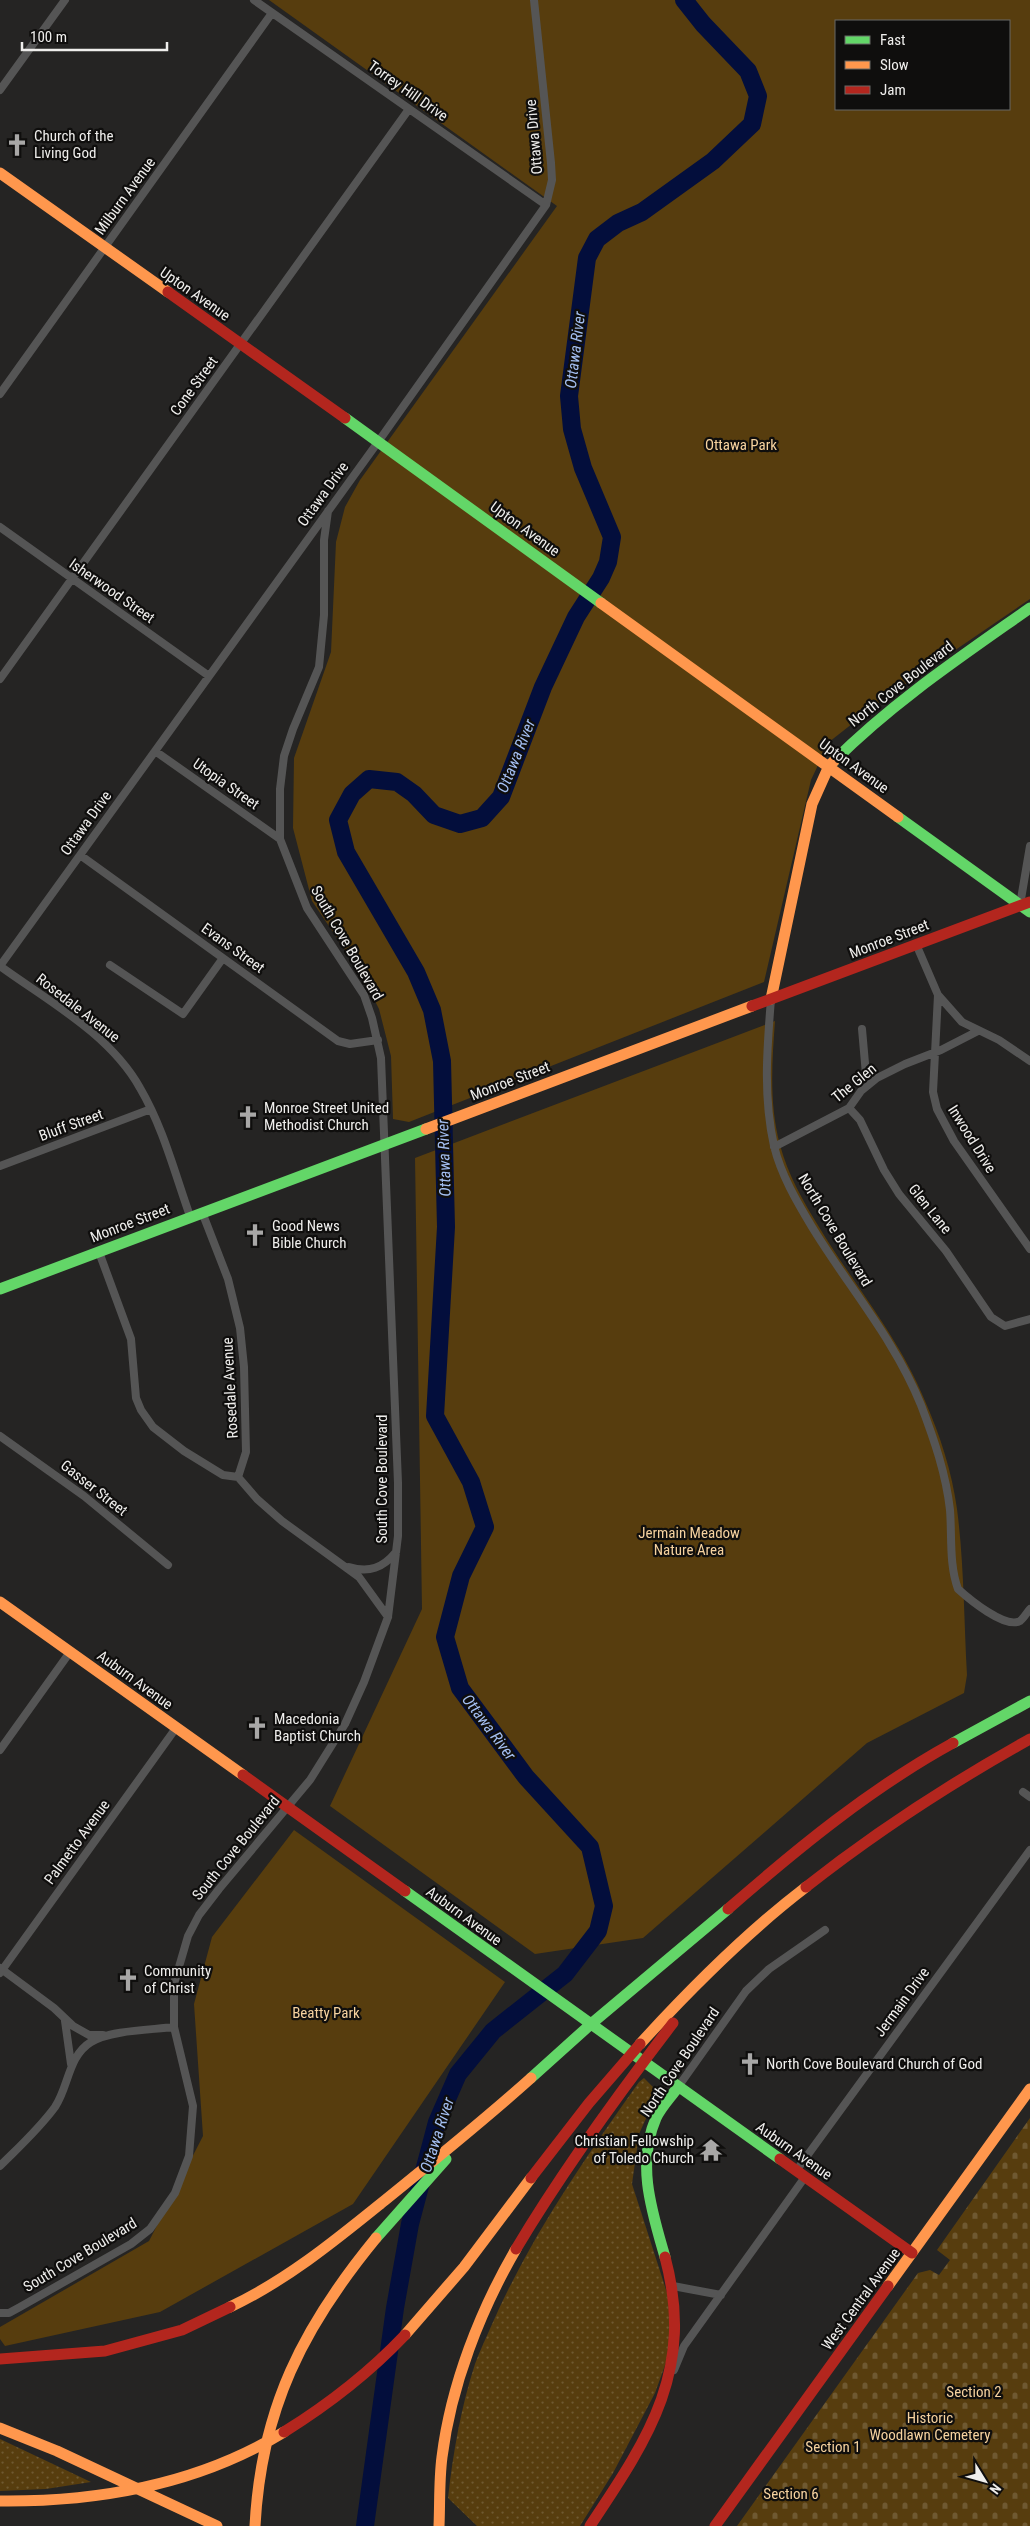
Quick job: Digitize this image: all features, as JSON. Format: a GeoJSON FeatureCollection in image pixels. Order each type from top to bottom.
{"type":"FeatureCollection","features":[{"type":"Feature","properties":{"kind":"main road","name":"Upton Avenue"},"geometry":{"type":"LineString","coordinates":[[0,173],[1025,904],[1030,912]]}},
{"type":"Feature","properties":{"kind":"main road","name":"North Cove Boulevard"},"geometry":{"type":"LineString","coordinates":[[771,999],[812,804],[829,766],[860,735],[924,682],[1030,608]]}},
{"type":"Feature","properties":{"kind":"main road","name":"Monroe Street"},"geometry":{"type":"LineString","coordinates":[[0,1289],[190,1216],[1025,904]]}},
{"type":"Feature","properties":{"kind":"main road","name":"Auburn Avenue"},"geometry":{"type":"LineString","coordinates":[[0,1602],[664,2078],[912,2253]]}},
{"type":"Feature","properties":{"kind":"main road"},"geometry":{"type":"LineString","coordinates":[[0,2359],[48,2357],[105,2351],[182,2330],[253,2296],[310,2260],[468,2134],[591,2024],[690,1943],[788,1857],[879,1789],[922,1760],[1030,1700]]}},
{"type":"Feature","properties":{"kind":"main road"},"geometry":{"type":"LineString","coordinates":[[0,2501],[51,2501],[100,2496],[185,2475],[235,2457],[282,2434],[341,2394],[391,2351],[447,2287],[604,2085],[718,1965],[780,1907],[824,1870],[891,1820],[953,1780],[1030,1738]]}},
{"type":"Feature","properties":{"kind":"main road"},"geometry":{"type":"LineString","coordinates":[[439,2526],[437,2494],[458,2380],[508,2265],[578,2149],[718,1965]]}},
{"type":"Feature","properties":{"kind":"main road","name":"North Cove Boulevard"},"geometry":{"type":"LineString","coordinates":[[590,2526],[642,2443],[664,2397],[669,2381],[677,2319],[673,2286],[646,2186],[644,2157],[655,2122],[678,2087]]}},
{"type":"Feature","properties":{"kind":"main road","name":"West Central Avenue"},"geometry":{"type":"LineString","coordinates":[[715,2526],[1030,2089]]}},
{"type":"Feature","properties":{"kind":"main road"},"geometry":{"type":"LineString","coordinates":[[255,2526],[255,2507],[263,2461],[280,2395],[301,2347],[342,2281],[468,2134]]}},
{"type":"Feature","properties":{"kind":"main road"},"geometry":{"type":"LineString","coordinates":[[0,2428],[57,2451],[215,2525]]}},
{"type":"Feature","properties":{"kind":"street"},"geometry":{"type":"LineString","coordinates":[[0,90],[65,0]]}},
{"type":"Feature","properties":{"kind":"street","name":"Torrey Hill Drive"},"geometry":{"type":"LineString","coordinates":[[254,0],[546,205]]}},
{"type":"Feature","properties":{"kind":"street","name":"Ottawa Drive"},"geometry":{"type":"LineString","coordinates":[[0,966],[378,442],[546,205],[552,180],[551,162],[534,0]]}},
{"type":"Feature","properties":{"kind":"street","name":"Milburn Avenue"},"geometry":{"type":"LineString","coordinates":[[0,394],[272,13]]}},
{"type":"Feature","properties":{"kind":"street","name":"Cone Street"},"geometry":{"type":"LineString","coordinates":[[0,679],[410,109]]}},
{"type":"Feature","properties":{"kind":"street","name":"South Cove Boulevard"},"geometry":{"type":"LineString","coordinates":[[0,2313],[10,2313],[131,2244],[150,2229],[175,2193],[189,2156],[193,2106],[174,2028],[174,1984],[188,1936],[199,1915],[310,1780],[344,1724],[364,1682],[388,1617],[396,1552],[398,1483],[385,1144],[378,1040],[364,995],[307,908],[280,839],[280,790],[284,756],[293,729],[319,667],[324,614],[324,540],[328,511]]}},
{"type":"Feature","properties":{"kind":"street","name":"Isherwood Street"},"geometry":{"type":"LineString","coordinates":[[0,527],[209,676]]}},
{"type":"Feature","properties":{"kind":"street","name":"Utopia Street"},"geometry":{"type":"LineString","coordinates":[[155,751],[280,839]]}},
{"type":"Feature","properties":{"kind":"street"},"geometry":{"type":"LineString","coordinates":[[1025,904],[1030,846]]}},
{"type":"Feature","properties":{"kind":"street","name":"Evans Street"},"geometry":{"type":"LineString","coordinates":[[80,855],[338,1041],[350,1044],[378,1040]]}},
{"type":"Feature","properties":{"kind":"street","name":"Inwood Drive"},"geometry":{"type":"LineString","coordinates":[[916,944],[938,995],[933,1092],[936,1109],[944,1126],[1030,1249]]}},
{"type":"Feature","properties":{"kind":"street"},"geometry":{"type":"LineString","coordinates":[[110,965],[184,1014],[223,958]]}},
{"type":"Feature","properties":{"kind":"street","name":"Rosedale Avenue"},"geometry":{"type":"LineString","coordinates":[[0,966],[110,1049],[140,1086],[151,1109],[190,1216]]}},
{"type":"Feature","properties":{"kind":"street"},"geometry":{"type":"LineString","coordinates":[[938,995],[962,1022],[999,1040],[1030,1061]]}},
{"type":"Feature","properties":{"kind":"street","name":"North Cove Boulevard"},"geometry":{"type":"LineString","coordinates":[[771,999],[766,1070],[767,1105],[774,1147],[788,1185],[805,1215],[836,1266],[886,1338],[920,1403],[940,1456],[950,1509],[953,1567],[958,1589],[1004,1621],[1013,1623],[1020,1620],[1030,1608]]}},
{"type":"Feature","properties":{"kind":"street"},"geometry":{"type":"LineString","coordinates":[[862,1029],[868,1086]]}},
{"type":"Feature","properties":{"kind":"street","name":"The Glen"},"geometry":{"type":"LineString","coordinates":[[774,1147],[849,1108],[868,1086],[905,1064],[935,1053],[978,1030]]}},
{"type":"Feature","properties":{"kind":"street","name":"Glen Lane"},"geometry":{"type":"LineString","coordinates":[[849,1108],[860,1120],[884,1170],[899,1194],[946,1251],[997,1323],[1005,1326],[1030,1319]]}},
{"type":"Feature","properties":{"kind":"street","name":"Bluff Street"},"geometry":{"type":"LineString","coordinates":[[0,1166],[151,1109]]}},
{"type":"Feature","properties":{"kind":"street","name":"Rosedale Avenue"},"geometry":{"type":"LineString","coordinates":[[202,1212],[231,1288],[240,1328],[244,1367],[246,1452],[238,1477]]}},
{"type":"Feature","properties":{"kind":"street"},"geometry":{"type":"LineString","coordinates":[[99,1252],[131,1339],[136,1398],[141,1410],[154,1427],[184,1451],[223,1475],[238,1477],[282,1521],[359,1577],[388,1617]]}},
{"type":"Feature","properties":{"kind":"street","name":"Gasser Street"},"geometry":{"type":"LineString","coordinates":[[0,1436],[84,1496],[168,1565]]}},
{"type":"Feature","properties":{"kind":"street"},"geometry":{"type":"LineString","coordinates":[[345,1565],[369,1570],[389,1560],[396,1552]]}},
{"type":"Feature","properties":{"kind":"street"},"geometry":{"type":"LineString","coordinates":[[0,1750],[70,1652]]}},
{"type":"Feature","properties":{"kind":"street","name":"Palmetto Avenue"},"geometry":{"type":"LineString","coordinates":[[1,1970],[176,1728]]}},
{"type":"Feature","properties":{"kind":"street","name":"Jermain Drive"},"geometry":{"type":"LineString","coordinates":[[669,2381],[684,2346],[721,2295],[800,2174],[1030,1850]]}},
{"type":"Feature","properties":{"kind":"street","name":"North Cove Boulevard"},"geometry":{"type":"LineString","coordinates":[[678,2087],[746,1991],[769,1969],[824,1930]]}},
{"type":"Feature","properties":{"kind":"street"},"geometry":{"type":"LineString","coordinates":[[1,1970],[54,2008],[73,2026],[89,2034],[108,2035],[174,2028]]}},
{"type":"Feature","properties":{"kind":"street"},"geometry":{"type":"LineString","coordinates":[[65,2019],[70,2043],[71,2067]]}},
{"type":"Feature","properties":{"kind":"street"},"geometry":{"type":"LineString","coordinates":[[0,2166],[38,2127],[55,2106],[65,2088],[71,2067],[80,2051],[93,2041],[108,2035]]}},
{"type":"Feature","properties":{"kind":"street"},"geometry":{"type":"LineString","coordinates":[[673,2286],[721,2295]]}},
{"type":"Feature","properties":{"kind":"green space","name":"Ottawa Park"},"geometry":{"type":"Polygon","coordinates":[[[269,0],[1030,0],[1030,599],[885,698],[829,742],[811,780],[764,982],[409,1122],[393,1119],[391,1056],[379,1009],[362,975],[312,901],[293,828],[294,758],[331,652],[336,542],[345,507],[360,480],[557,206],[269,0]]]}},
{"type":"Feature","properties":{"kind":"green space","name":"Jermain Meadow Nature Area"},"geometry":{"type":"Polygon","coordinates":[[[775,1021],[772,1068],[774,1114],[780,1145],[787,1167],[819,1227],[902,1355],[930,1414],[949,1468],[957,1509],[964,1592],[967,1675],[964,1693],[867,1743],[643,1938],[535,1954],[330,1806],[422,1609],[415,1158],[775,1021]]]}},
{"type":"Feature","properties":{"kind":"green space","name":"Beatty Park"},"geometry":{"type":"Polygon","coordinates":[[[294,1830],[505,1982],[353,2204],[160,2312],[5,2346],[0,2339],[0,2327],[149,2241],[203,2136],[194,2004],[212,1937],[294,1830]]]}},
{"type":"Feature","properties":{"kind":"green space"},"geometry":{"type":"Polygon","coordinates":[[[644,2078],[658,2092],[639,2134],[632,2184],[669,2299],[671,2317],[668,2357],[655,2393],[613,2473],[580,2526],[477,2526],[448,2498],[458,2430],[475,2364],[508,2290],[542,2228],[599,2139],[639,2082],[644,2078]]]}},
{"type":"Feature","properties":{"kind":"green space","name":"Historic Woodlawn Cemetery"},"geometry":{"type":"Polygon","coordinates":[[[1030,2118],[1030,2526],[737,2526],[918,2273],[930,2270],[939,2275],[950,2260],[937,2250],[1030,2118]]]}},
{"type":"Feature","properties":{"kind":"green space"},"geometry":{"type":"Polygon","coordinates":[[[0,2439],[91,2482],[46,2489],[0,2491],[0,2439]]]}},
{"type":"Feature","properties":{"kind":"waterway","name":"Ottawa River"},"geometry":{"type":"LineString","coordinates":[[365,2526],[395,2308],[410,2224],[437,2122],[458,2074],[493,2031],[565,1974],[598,1931],[604,1906],[590,1847],[526,1777],[460,1688],[445,1637],[461,1576],[485,1527],[471,1482],[435,1416],[446,1227],[442,1061],[432,1010],[416,972],[346,852],[338,820],[352,794],[369,779],[397,782],[414,794],[434,815],[460,824],[482,818],[501,797],[543,687],[576,617],[601,578],[608,562],[612,537],[583,468],[572,429],[569,396],[587,258],[597,239],[618,223],[642,212],[713,161],[752,124],[758,96],[748,71],[703,24],[684,0]]}},
{"type":"Feature","properties":{"kind":"traffic: fast"},"geometry":{"type":"LineString","coordinates":[[345,418],[601,603]]}},
{"type":"Feature","properties":{"kind":"traffic: fast"},"geometry":{"type":"LineString","coordinates":[[834,761],[904,699],[1030,608]]}},
{"type":"Feature","properties":{"kind":"traffic: fast"},"geometry":{"type":"LineString","coordinates":[[898,817],[1030,912]]}},
{"type":"Feature","properties":{"kind":"traffic: fast"},"geometry":{"type":"LineString","coordinates":[[0,1289],[426,1129]]}},
{"type":"Feature","properties":{"kind":"traffic: fast"},"geometry":{"type":"LineString","coordinates":[[953,1743],[1030,1701]]}},
{"type":"Feature","properties":{"kind":"traffic: fast"},"geometry":{"type":"LineString","coordinates":[[405,1891],[780,2159]]}},
{"type":"Feature","properties":{"kind":"traffic: fast"},"geometry":{"type":"LineString","coordinates":[[531,2078],[591,2024],[728,1909]]}},
{"type":"Feature","properties":{"kind":"traffic: fast"},"geometry":{"type":"LineString","coordinates":[[665,2257],[655,2223],[648,2188],[647,2153],[650,2135],[656,2118],[678,2087]]}},
{"type":"Feature","properties":{"kind":"traffic: fast"},"geometry":{"type":"LineString","coordinates":[[376,2238],[446,2159]]}},
{"type":"Feature","properties":{"kind":"traffic: slow"},"geometry":{"type":"LineString","coordinates":[[0,173],[168,292]]}},
{"type":"Feature","properties":{"kind":"traffic: slow"},"geometry":{"type":"LineString","coordinates":[[601,603],[898,817]]}},
{"type":"Feature","properties":{"kind":"traffic: slow"},"geometry":{"type":"LineString","coordinates":[[771,999],[812,804],[829,766],[834,761]]}},
{"type":"Feature","properties":{"kind":"traffic: slow"},"geometry":{"type":"LineString","coordinates":[[426,1129],[752,1006]]}},
{"type":"Feature","properties":{"kind":"traffic: slow"},"geometry":{"type":"LineString","coordinates":[[0,1602],[243,1775]]}},
{"type":"Feature","properties":{"kind":"traffic: slow"},"geometry":{"type":"LineString","coordinates":[[640,2044],[720,1962],[762,1923],[806,1887]]}},
{"type":"Feature","properties":{"kind":"traffic: slow"},"geometry":{"type":"LineString","coordinates":[[230,2307],[270,2285],[326,2247],[456,2142],[531,2078]]}},
{"type":"Feature","properties":{"kind":"traffic: slow"},"geometry":{"type":"LineString","coordinates":[[888,2286],[1030,2089]]}},
{"type":"Feature","properties":{"kind":"traffic: slow"},"geometry":{"type":"LineString","coordinates":[[405,2335],[464,2267],[531,2178]]}},
{"type":"Feature","properties":{"kind":"traffic: slow"},"geometry":{"type":"LineString","coordinates":[[255,2526],[259,2484],[266,2444],[290,2372],[307,2337],[327,2304],[376,2238]]}},
{"type":"Feature","properties":{"kind":"traffic: slow"},"geometry":{"type":"LineString","coordinates":[[439,2526],[441,2466],[452,2403],[479,2323],[516,2249]]}},
{"type":"Feature","properties":{"kind":"traffic: slow"},"geometry":{"type":"LineString","coordinates":[[0,2428],[57,2451],[217,2526]]}},
{"type":"Feature","properties":{"kind":"traffic: slow"},"geometry":{"type":"LineString","coordinates":[[0,2501],[74,2498],[147,2486],[183,2477],[218,2465],[284,2432]]}},
{"type":"Feature","properties":{"kind":"traffic: jam"},"geometry":{"type":"LineString","coordinates":[[168,292],[345,418]]}},
{"type":"Feature","properties":{"kind":"traffic: jam"},"geometry":{"type":"LineString","coordinates":[[752,1006],[1030,902]]}},
{"type":"Feature","properties":{"kind":"traffic: jam"},"geometry":{"type":"LineString","coordinates":[[806,1887],[860,1846],[915,1809],[1030,1739]]}},
{"type":"Feature","properties":{"kind":"traffic: jam"},"geometry":{"type":"LineString","coordinates":[[728,1909],[808,1842],[864,1799],[953,1743]]}},
{"type":"Feature","properties":{"kind":"traffic: jam"},"geometry":{"type":"LineString","coordinates":[[243,1775],[405,1891]]}},
{"type":"Feature","properties":{"kind":"traffic: jam"},"geometry":{"type":"LineString","coordinates":[[516,2249],[552,2191],[591,2134],[673,2023]]}},
{"type":"Feature","properties":{"kind":"traffic: jam"},"geometry":{"type":"LineString","coordinates":[[531,2178],[589,2103],[640,2044]]}},
{"type":"Feature","properties":{"kind":"traffic: jam"},"geometry":{"type":"LineString","coordinates":[[780,2159],[912,2253]]}},
{"type":"Feature","properties":{"kind":"traffic: jam"},"geometry":{"type":"LineString","coordinates":[[590,2526],[631,2462],[648,2431],[661,2400],[670,2368],[674,2334],[673,2297],[665,2257]]}},
{"type":"Feature","properties":{"kind":"traffic: jam"},"geometry":{"type":"LineString","coordinates":[[715,2526],[888,2286]]}},
{"type":"Feature","properties":{"kind":"traffic: jam"},"geometry":{"type":"LineString","coordinates":[[0,2359],[105,2351],[182,2330],[230,2307]]}},
{"type":"Feature","properties":{"kind":"traffic: jam"},"geometry":{"type":"LineString","coordinates":[[284,2432],[348,2387],[405,2335]]}},
{"type":"Feature","properties":{"kind":"place","name":"Church of the Living God"},"geometry":{"type":"Point","coordinates":[17,145]}},
{"type":"Feature","properties":{"kind":"place","name":"Monroe Street United Methodist Church"},"geometry":{"type":"Point","coordinates":[248,1117]}},
{"type":"Feature","properties":{"kind":"place","name":"Good News Bible Church"},"geometry":{"type":"Point","coordinates":[255,1235]}},
{"type":"Feature","properties":{"kind":"place","name":"Macedonia Baptist Church"},"geometry":{"type":"Point","coordinates":[257,1728]}},
{"type":"Feature","properties":{"kind":"place","name":"Community of Christ"},"geometry":{"type":"Point","coordinates":[128,1980]}},
{"type":"Feature","properties":{"kind":"place","name":"North Cove Boulevard Church of God"},"geometry":{"type":"Point","coordinates":[750,2064]}},
{"type":"Feature","properties":{"kind":"place","name":"Christian Fellowship of Toledo Church"},"geometry":{"type":"Point","coordinates":[711,2150]}},
{"type":"Feature","properties":{"kind":"park label","name":"Section 2"},"geometry":{"type":"Point","coordinates":[974,2392]}},
{"type":"Feature","properties":{"kind":"park label","name":"Section 1"},"geometry":{"type":"Point","coordinates":[833,2447]}},
{"type":"Feature","properties":{"kind":"park label","name":"Section 6"},"geometry":{"type":"Point","coordinates":[791,2494]}}]}
